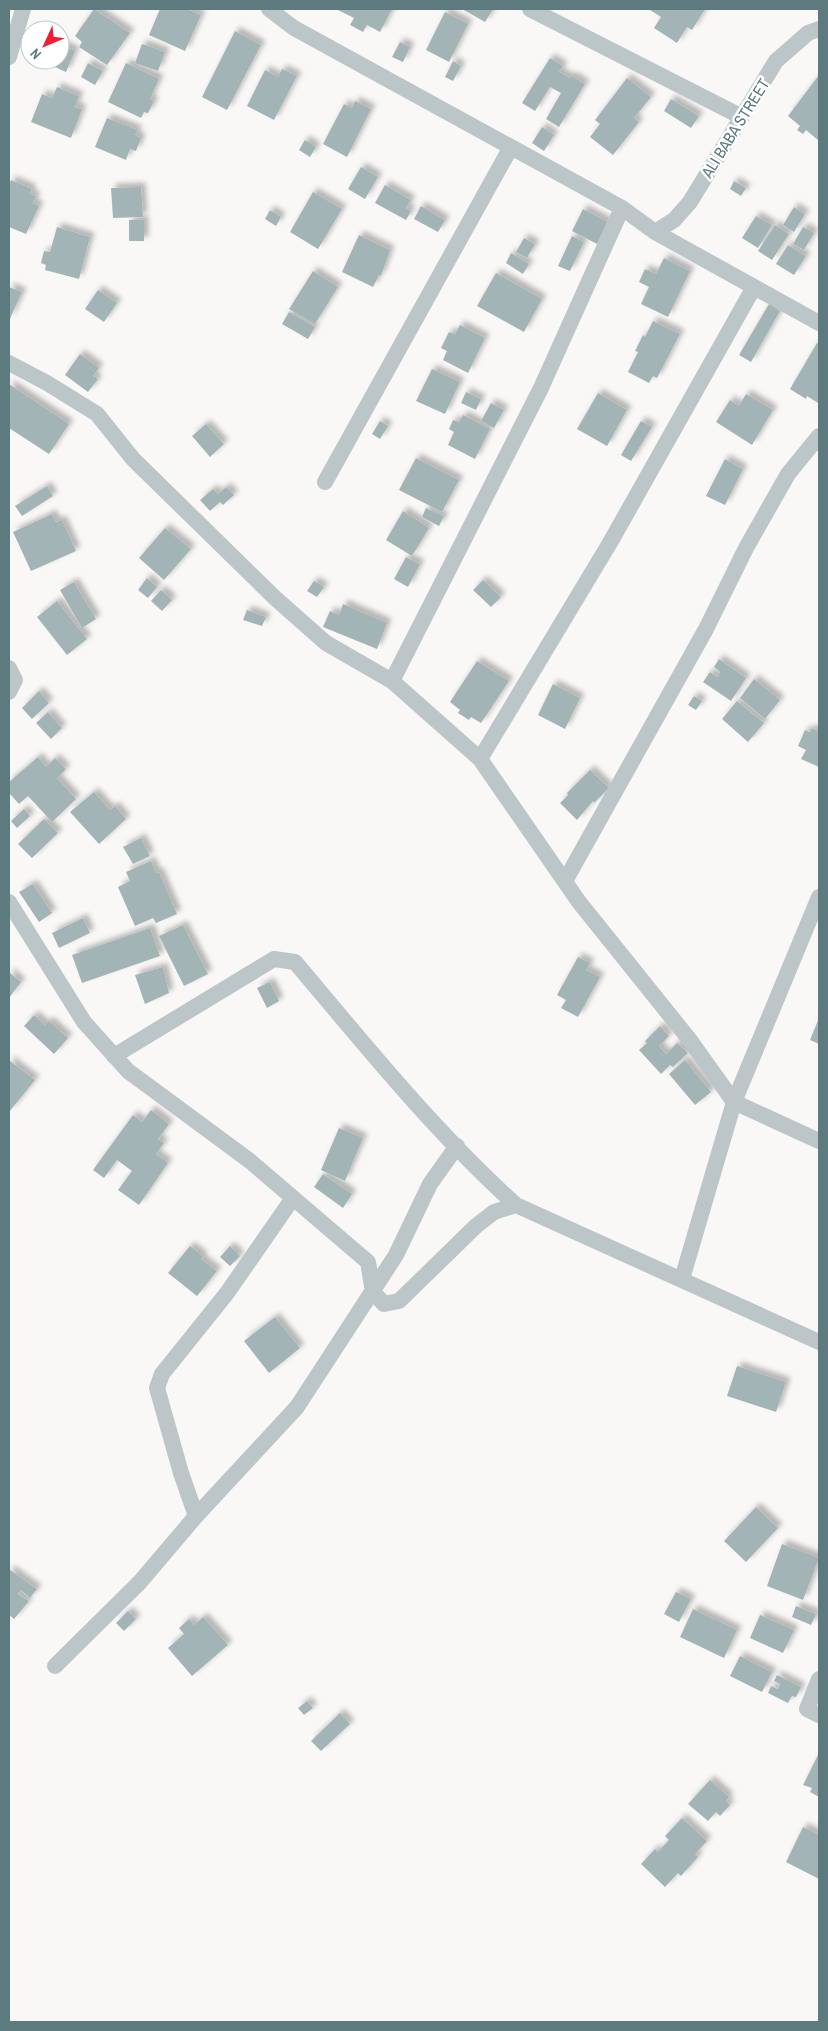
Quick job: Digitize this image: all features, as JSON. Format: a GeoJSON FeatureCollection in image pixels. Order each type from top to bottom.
{"type":"FeatureCollection","features":[{"type":"Feature","properties":{"kind":"street"},"geometry":{"type":"LineString","coordinates":[[9,57],[23,9]]}},
{"type":"Feature","properties":{"kind":"street"},"geometry":{"type":"LineString","coordinates":[[269,9],[294,28],[622,208],[655,232],[819,323]]}},
{"type":"Feature","properties":{"kind":"street"},"geometry":{"type":"LineString","coordinates":[[530,9],[742,116]]}},
{"type":"Feature","properties":{"kind":"street","name":"ALI BABA STREET"},"geometry":{"type":"LineString","coordinates":[[655,232],[674,220],[690,202],[776,61],[808,33],[819,29]]}},
{"type":"Feature","properties":{"kind":"street"},"geometry":{"type":"LineString","coordinates":[[325,482],[511,147]]}},
{"type":"Feature","properties":{"kind":"street"},"geometry":{"type":"LineString","coordinates":[[392,681],[541,388],[622,208]]}},
{"type":"Feature","properties":{"kind":"street"},"geometry":{"type":"LineString","coordinates":[[480,759],[611,541],[754,287]]}},
{"type":"Feature","properties":{"kind":"street"},"geometry":{"type":"LineString","coordinates":[[9,363],[48,383],[97,414],[133,459],[275,598],[326,644],[392,681],[480,759],[579,902],[689,1039],[734,1102],[819,1142]]}},
{"type":"Feature","properties":{"kind":"street"},"geometry":{"type":"LineString","coordinates":[[564,881],[706,629],[746,548],[788,474],[819,436]]}},
{"type":"Feature","properties":{"kind":"street"},"geometry":{"type":"LineString","coordinates":[[9,668],[14,680],[9,692]]}},
{"type":"Feature","properties":{"kind":"street"},"geometry":{"type":"LineString","coordinates":[[682,1279],[734,1102],[819,896]]}},
{"type":"Feature","properties":{"kind":"street"},"geometry":{"type":"LineString","coordinates":[[9,902],[84,1022],[114,1056],[128,1071],[250,1162],[368,1262],[373,1292],[384,1304],[399,1301],[476,1226],[494,1212],[516,1205]]}},
{"type":"Feature","properties":{"kind":"street"},"geometry":{"type":"LineString","coordinates":[[114,1056],[274,959],[294,962],[393,1077],[488,1180],[516,1205],[819,1342]]}},
{"type":"Feature","properties":{"kind":"street"},"geometry":{"type":"LineString","coordinates":[[55,1666],[140,1582],[196,1516],[296,1407],[396,1255],[430,1184],[457,1146]]}},
{"type":"Feature","properties":{"kind":"street"},"geometry":{"type":"LineString","coordinates":[[196,1516],[181,1473],[157,1388],[162,1374],[227,1293],[293,1198]]}},
{"type":"Feature","properties":{"kind":"street"},"geometry":{"type":"LineString","coordinates":[[819,1679],[808,1708],[819,1715]]}},
{"type":"Feature","properties":{"kind":"building"},"geometry":{"type":"Polygon","coordinates":[[[94,9],[130,33],[107,65],[79,47],[82,42],[75,36],[94,9]]]}},
{"type":"Feature","properties":{"kind":"building"},"geometry":{"type":"Polygon","coordinates":[[[160,9],[187,9],[201,15],[185,51],[149,35],[160,9]]]}},
{"type":"Feature","properties":{"kind":"building"},"geometry":{"type":"Polygon","coordinates":[[[336,9],[392,9],[380,32],[367,25],[363,32],[350,25],[354,18],[336,9]]]}},
{"type":"Feature","properties":{"kind":"building"},"geometry":{"type":"Polygon","coordinates":[[[462,9],[493,9],[485,22],[462,9]]]}},
{"type":"Feature","properties":{"kind":"building"},"geometry":{"type":"Polygon","coordinates":[[[651,9],[705,9],[692,30],[687,27],[677,43],[654,28],[661,17],[651,9]]]}},
{"type":"Feature","properties":{"kind":"building"},"geometry":{"type":"Polygon","coordinates":[[[445,12],[468,24],[449,62],[426,50],[445,12]]]}},
{"type":"Feature","properties":{"kind":"building"},"geometry":{"type":"Polygon","coordinates":[[[235,31],[261,45],[227,110],[202,97],[235,31]]]}},
{"type":"Feature","properties":{"kind":"building"},"geometry":{"type":"Polygon","coordinates":[[[400,42],[410,47],[403,62],[392,57],[400,42]]]}},
{"type":"Feature","properties":{"kind":"building"},"geometry":{"type":"Polygon","coordinates":[[[142,44],[165,52],[158,71],[135,63],[142,44]]]}},
{"type":"Feature","properties":{"kind":"building"},"geometry":{"type":"Polygon","coordinates":[[[70,49],[75,51],[70,63],[70,49]]]}},
{"type":"Feature","properties":{"kind":"building"},"geometry":{"type":"Polygon","coordinates":[[[550,58],[563,66],[559,72],[570,78],[572,76],[585,84],[559,127],[546,119],[561,93],[550,87],[535,111],[522,103],[550,58]]]}},
{"type":"Feature","properties":{"kind":"building"},"geometry":{"type":"Polygon","coordinates":[[[453,61],[461,66],[453,81],[445,77],[453,61]]]}},
{"type":"Feature","properties":{"kind":"building"},"geometry":{"type":"Polygon","coordinates":[[[88,63],[103,71],[95,85],[81,77],[88,63]]]}},
{"type":"Feature","properties":{"kind":"building"},"geometry":{"type":"Polygon","coordinates":[[[126,63],[159,79],[150,99],[154,101],[148,113],[144,112],[141,118],[108,102],[126,63]]]}},
{"type":"Feature","properties":{"kind":"building"},"geometry":{"type":"Polygon","coordinates":[[[282,69],[297,76],[274,120],[247,106],[265,70],[278,77],[282,69]]]}},
{"type":"Feature","properties":{"kind":"building"},"geometry":{"type":"Polygon","coordinates":[[[819,75],[819,141],[806,130],[803,134],[797,130],[800,126],[788,116],[819,75]]]}},
{"type":"Feature","properties":{"kind":"building"},"geometry":{"type":"Polygon","coordinates":[[[627,78],[651,97],[634,118],[639,122],[613,155],[590,137],[600,124],[595,120],[627,78]]]}},
{"type":"Feature","properties":{"kind":"building"},"geometry":{"type":"Polygon","coordinates":[[[57,87],[79,96],[75,107],[82,109],[71,138],[31,122],[42,94],[52,98],[57,87]]]}},
{"type":"Feature","properties":{"kind":"building"},"geometry":{"type":"Polygon","coordinates":[[[671,99],[699,116],[691,128],[664,111],[671,99]]]}},
{"type":"Feature","properties":{"kind":"building"},"geometry":{"type":"Polygon","coordinates":[[[355,101],[371,109],[347,157],[323,144],[344,104],[352,108],[355,101]]]}},
{"type":"Feature","properties":{"kind":"building"},"geometry":{"type":"Polygon","coordinates":[[[107,118],[138,130],[135,135],[141,138],[136,151],[130,149],[126,160],[95,147],[107,118]]]}},
{"type":"Feature","properties":{"kind":"building"},"geometry":{"type":"Polygon","coordinates":[[[542,127],[554,135],[544,151],[532,143],[542,127]]]}},
{"type":"Feature","properties":{"kind":"building"},"geometry":{"type":"Polygon","coordinates":[[[305,140],[316,147],[310,157],[299,150],[305,140]]]}},
{"type":"Feature","properties":{"kind":"building"},"geometry":{"type":"Polygon","coordinates":[[[361,167],[378,177],[365,199],[348,189],[361,167]]]}},
{"type":"Feature","properties":{"kind":"building"},"geometry":{"type":"Polygon","coordinates":[[[11,180],[32,189],[30,194],[36,196],[33,203],[39,206],[26,234],[9,227],[9,186],[11,180]]]}},
{"type":"Feature","properties":{"kind":"building"},"geometry":{"type":"Polygon","coordinates":[[[734,181],[746,188],[741,196],[730,189],[734,181]]]}},
{"type":"Feature","properties":{"kind":"building"},"geometry":{"type":"Polygon","coordinates":[[[385,185],[411,200],[406,208],[411,211],[406,220],[375,203],[385,185]]]}},
{"type":"Feature","properties":{"kind":"building"},"geometry":{"type":"Polygon","coordinates":[[[141,187],[143,217],[113,218],[111,188],[141,187]]]}},
{"type":"Feature","properties":{"kind":"building"},"geometry":{"type":"Polygon","coordinates":[[[313,192],[342,209],[318,249],[290,232],[313,192]]]}},
{"type":"Feature","properties":{"kind":"building"},"geometry":{"type":"Polygon","coordinates":[[[421,206],[445,220],[438,232],[414,219],[421,206]]]}},
{"type":"Feature","properties":{"kind":"building"},"geometry":{"type":"Polygon","coordinates":[[[794,207],[805,214],[794,232],[783,225],[794,207]]]}},
{"type":"Feature","properties":{"kind":"building"},"geometry":{"type":"Polygon","coordinates":[[[583,209],[608,222],[597,244],[572,231],[583,209]]]}},
{"type":"Feature","properties":{"kind":"building"},"geometry":{"type":"Polygon","coordinates":[[[270,210],[281,217],[276,226],[265,219],[270,210]]]}},
{"type":"Feature","properties":{"kind":"building"},"geometry":{"type":"Polygon","coordinates":[[[756,216],[772,225],[758,248],[742,238],[756,216]]]}},
{"type":"Feature","properties":{"kind":"building"},"geometry":{"type":"Polygon","coordinates":[[[129,220],[144,220],[144,241],[129,241],[129,220]]]}},
{"type":"Feature","properties":{"kind":"building"},"geometry":{"type":"Polygon","coordinates":[[[775,225],[789,234],[772,260],[758,251],[775,225]]]}},
{"type":"Feature","properties":{"kind":"building"},"geometry":{"type":"Polygon","coordinates":[[[57,227],[90,237],[79,279],[45,270],[46,265],[41,263],[44,251],[50,252],[57,227]]]}},
{"type":"Feature","properties":{"kind":"building"},"geometry":{"type":"Polygon","coordinates":[[[803,227],[814,233],[804,250],[793,244],[803,227]]]}},
{"type":"Feature","properties":{"kind":"building"},"geometry":{"type":"Polygon","coordinates":[[[359,235],[390,250],[381,276],[379,275],[373,287],[342,272],[359,235]]]}},
{"type":"Feature","properties":{"kind":"building"},"geometry":{"type":"Polygon","coordinates":[[[572,236],[584,242],[570,271],[558,266],[572,236]]]}},
{"type":"Feature","properties":{"kind":"building"},"geometry":{"type":"Polygon","coordinates":[[[524,238],[535,244],[527,258],[516,252],[524,238]]]}},
{"type":"Feature","properties":{"kind":"building"},"geometry":{"type":"Polygon","coordinates":[[[788,245],[806,256],[794,275],[776,264],[788,245]]]}},
{"type":"Feature","properties":{"kind":"building"},"geometry":{"type":"Polygon","coordinates":[[[511,253],[529,264],[523,274],[506,263],[511,253]]]}},
{"type":"Feature","properties":{"kind":"building"},"geometry":{"type":"Polygon","coordinates":[[[664,258],[690,271],[668,317],[641,304],[649,287],[639,282],[645,269],[656,274],[664,258]]]}},
{"type":"Feature","properties":{"kind":"building"},"geometry":{"type":"Polygon","coordinates":[[[313,271],[338,287],[315,324],[289,309],[313,271]]]}},
{"type":"Feature","properties":{"kind":"building"},"geometry":{"type":"Polygon","coordinates":[[[496,273],[542,299],[524,332],[477,306],[496,273]]]}},
{"type":"Feature","properties":{"kind":"building"},"geometry":{"type":"Polygon","coordinates":[[[9,287],[22,292],[9,321],[9,287]]]}},
{"type":"Feature","properties":{"kind":"building"},"geometry":{"type":"Polygon","coordinates":[[[98,290],[117,303],[104,322],[85,309],[98,290]]]}},
{"type":"Feature","properties":{"kind":"building"},"geometry":{"type":"Polygon","coordinates":[[[769,304],[780,311],[751,362],[739,355],[769,304]]]}},
{"type":"Feature","properties":{"kind":"building"},"geometry":{"type":"Polygon","coordinates":[[[289,312],[315,327],[308,339],[282,324],[289,312]]]}},
{"type":"Feature","properties":{"kind":"building"},"geometry":{"type":"Polygon","coordinates":[[[653,321],[680,334],[657,378],[653,376],[649,383],[628,372],[638,352],[635,351],[653,321]]]}},
{"type":"Feature","properties":{"kind":"building"},"geometry":{"type":"Polygon","coordinates":[[[460,325],[485,338],[468,373],[443,360],[447,351],[441,348],[449,332],[455,334],[460,325]]]}},
{"type":"Feature","properties":{"kind":"building"},"geometry":{"type":"Polygon","coordinates":[[[817,343],[819,344],[818,403],[807,396],[806,399],[790,389],[817,343]]]}},
{"type":"Feature","properties":{"kind":"building"},"geometry":{"type":"Polygon","coordinates":[[[80,354],[99,368],[93,376],[98,379],[88,392],[65,375],[80,354]]]}},
{"type":"Feature","properties":{"kind":"building"},"geometry":{"type":"Polygon","coordinates":[[[432,369],[460,382],[445,414],[416,401],[432,369]]]}},
{"type":"Feature","properties":{"kind":"building"},"geometry":{"type":"Polygon","coordinates":[[[9,384],[69,424],[49,454],[9,428],[9,384]]]}},
{"type":"Feature","properties":{"kind":"building"},"geometry":{"type":"Polygon","coordinates":[[[466,392],[481,399],[476,410],[461,403],[466,392]]]}},
{"type":"Feature","properties":{"kind":"building"},"geometry":{"type":"Polygon","coordinates":[[[598,393],[627,410],[607,446],[577,429],[598,393]]]}},
{"type":"Feature","properties":{"kind":"building"},"geometry":{"type":"Polygon","coordinates":[[[746,394],[773,410],[752,445],[716,422],[730,400],[739,406],[746,394]]]}},
{"type":"Feature","properties":{"kind":"building"},"geometry":{"type":"Polygon","coordinates":[[[491,403],[504,410],[494,428],[481,421],[491,403]]]}},
{"type":"Feature","properties":{"kind":"building"},"geometry":{"type":"Polygon","coordinates":[[[463,415],[490,429],[475,459],[448,445],[454,432],[449,429],[453,420],[459,422],[463,415]]]}},
{"type":"Feature","properties":{"kind":"building"},"geometry":{"type":"Polygon","coordinates":[[[380,421],[388,426],[380,439],[372,434],[380,421]]]}},
{"type":"Feature","properties":{"kind":"building"},"geometry":{"type":"Polygon","coordinates":[[[641,421],[652,427],[631,461],[621,455],[641,421]]]}},
{"type":"Feature","properties":{"kind":"building"},"geometry":{"type":"Polygon","coordinates":[[[206,424],[224,444],[210,457],[192,436],[206,424]]]}},
{"type":"Feature","properties":{"kind":"building"},"geometry":{"type":"Polygon","coordinates":[[[416,458],[459,480],[442,512],[399,490],[416,458]]]}},
{"type":"Feature","properties":{"kind":"building"},"geometry":{"type":"Polygon","coordinates":[[[725,459],[743,469],[725,505],[706,496],[725,459]]]}},
{"type":"Feature","properties":{"kind":"building"},"geometry":{"type":"Polygon","coordinates":[[[47,486],[53,496],[22,516],[15,506],[47,486]]]}},
{"type":"Feature","properties":{"kind":"building"},"geometry":{"type":"Polygon","coordinates":[[[226,487],[234,495],[223,505],[220,502],[210,511],[200,500],[213,489],[218,494],[226,487]]]}},
{"type":"Feature","properties":{"kind":"building"},"geometry":{"type":"Polygon","coordinates":[[[426,508],[444,516],[439,526],[422,517],[426,508]]]}},
{"type":"Feature","properties":{"kind":"building"},"geometry":{"type":"Polygon","coordinates":[[[403,511],[429,528],[412,556],[386,540],[403,511]]]}},
{"type":"Feature","properties":{"kind":"building"},"geometry":{"type":"Polygon","coordinates":[[[52,514],[56,522],[62,520],[76,551],[31,571],[13,532],[52,514]]]}},
{"type":"Feature","properties":{"kind":"building"},"geometry":{"type":"Polygon","coordinates":[[[165,528],[191,549],[164,580],[139,558],[165,528]]]}},
{"type":"Feature","properties":{"kind":"building"},"geometry":{"type":"Polygon","coordinates":[[[406,557],[420,564],[408,587],[394,579],[406,557]]]}},
{"type":"Feature","properties":{"kind":"building"},"geometry":{"type":"Polygon","coordinates":[[[147,578],[157,587],[148,598],[138,590],[147,578]]]}},
{"type":"Feature","properties":{"kind":"building"},"geometry":{"type":"Polygon","coordinates":[[[483,580],[501,597],[491,607],[473,590],[483,580]]]}},
{"type":"Feature","properties":{"kind":"building"},"geometry":{"type":"Polygon","coordinates":[[[314,581],[324,587],[317,597],[307,591],[314,581]]]}},
{"type":"Feature","properties":{"kind":"building"},"geometry":{"type":"Polygon","coordinates":[[[74,582],[96,619],[82,628],[60,590],[74,582]]]}},
{"type":"Feature","properties":{"kind":"building"},"geometry":{"type":"Polygon","coordinates":[[[161,590],[172,600],[162,611],[151,601],[161,590]]]}},
{"type":"Feature","properties":{"kind":"building"},"geometry":{"type":"Polygon","coordinates":[[[57,601],[87,639],[67,655],[37,617],[57,601]]]}},
{"type":"Feature","properties":{"kind":"building"},"geometry":{"type":"Polygon","coordinates":[[[343,604],[387,623],[377,649],[323,627],[330,611],[339,615],[343,604]]]}},
{"type":"Feature","properties":{"kind":"building"},"geometry":{"type":"Polygon","coordinates":[[[247,610],[266,617],[262,626],[243,620],[247,610]]]}},
{"type":"Feature","properties":{"kind":"building"},"geometry":{"type":"Polygon","coordinates":[[[719,659],[746,678],[731,701],[703,682],[710,672],[717,677],[720,672],[714,667],[719,659]]]}},
{"type":"Feature","properties":{"kind":"building"},"geometry":{"type":"Polygon","coordinates":[[[477,661],[509,681],[481,723],[471,717],[469,720],[458,713],[460,710],[450,702],[477,661]]]}},
{"type":"Feature","properties":{"kind":"building"},"geometry":{"type":"Polygon","coordinates":[[[754,679],[780,700],[765,719],[740,698],[754,679]]]}},
{"type":"Feature","properties":{"kind":"building"},"geometry":{"type":"Polygon","coordinates":[[[553,684],[580,698],[565,729],[538,715],[553,684]]]}},
{"type":"Feature","properties":{"kind":"building"},"geometry":{"type":"Polygon","coordinates":[[[39,691],[49,703],[32,719],[22,708],[39,691]]]}},
{"type":"Feature","properties":{"kind":"building"},"geometry":{"type":"Polygon","coordinates":[[[694,696],[702,701],[696,710],[688,705],[694,696]]]}},
{"type":"Feature","properties":{"kind":"building"},"geometry":{"type":"Polygon","coordinates":[[[737,701],[764,723],[748,742],[722,719],[737,701]]]}},
{"type":"Feature","properties":{"kind":"building"},"geometry":{"type":"Polygon","coordinates":[[[48,712],[62,728],[51,739],[36,723],[48,712]]]}},
{"type":"Feature","properties":{"kind":"building"},"geometry":{"type":"Polygon","coordinates":[[[812,728],[819,732],[819,767],[801,759],[806,750],[798,746],[805,730],[810,732],[812,728]]]}},
{"type":"Feature","properties":{"kind":"building"},"geometry":{"type":"Polygon","coordinates":[[[38,757],[46,767],[55,758],[66,769],[57,778],[76,799],[52,822],[28,796],[19,804],[9,793],[9,782],[38,757]]]}},
{"type":"Feature","properties":{"kind":"building"},"geometry":{"type":"Polygon","coordinates":[[[590,770],[609,788],[594,803],[593,801],[577,820],[560,803],[568,795],[567,793],[590,770]]]}},
{"type":"Feature","properties":{"kind":"building"},"geometry":{"type":"Polygon","coordinates":[[[94,792],[110,810],[115,806],[126,819],[99,844],[70,812],[94,792]]]}},
{"type":"Feature","properties":{"kind":"building"},"geometry":{"type":"Polygon","coordinates":[[[24,809],[30,816],[17,828],[11,821],[24,809]]]}},
{"type":"Feature","properties":{"kind":"building"},"geometry":{"type":"Polygon","coordinates":[[[44,819],[58,833],[32,858],[18,844],[44,819]]]}},
{"type":"Feature","properties":{"kind":"building"},"geometry":{"type":"Polygon","coordinates":[[[141,838],[150,856],[133,864],[123,847],[141,838]]]}},
{"type":"Feature","properties":{"kind":"building"},"geometry":{"type":"Polygon","coordinates":[[[151,861],[156,873],[159,872],[177,914],[156,923],[153,918],[135,926],[118,887],[130,881],[126,872],[151,861]]]}},
{"type":"Feature","properties":{"kind":"building"},"geometry":{"type":"Polygon","coordinates":[[[33,884],[52,913],[39,922],[19,892],[33,884]]]}},
{"type":"Feature","properties":{"kind":"building"},"geometry":{"type":"Polygon","coordinates":[[[83,918],[90,933],[59,948],[52,933],[83,918]]]}},
{"type":"Feature","properties":{"kind":"building"},"geometry":{"type":"Polygon","coordinates":[[[183,925],[208,974],[184,986],[159,936],[183,925]]]}},
{"type":"Feature","properties":{"kind":"building"},"geometry":{"type":"Polygon","coordinates":[[[150,928],[160,956],[82,983],[72,955],[150,928]]]}},
{"type":"Feature","properties":{"kind":"building"},"geometry":{"type":"Polygon","coordinates":[[[578,957],[590,963],[586,970],[600,977],[578,1017],[561,1008],[566,1000],[557,995],[578,957]]]}},
{"type":"Feature","properties":{"kind":"building"},"geometry":{"type":"Polygon","coordinates":[[[163,967],[169,993],[145,1004],[135,975],[163,967]]]}},
{"type":"Feature","properties":{"kind":"building"},"geometry":{"type":"Polygon","coordinates":[[[9,972],[21,982],[9,998],[9,972]]]}},
{"type":"Feature","properties":{"kind":"building"},"geometry":{"type":"Polygon","coordinates":[[[270,982],[279,1001],[267,1008],[257,988],[270,982]]]}},
{"type":"Feature","properties":{"kind":"building"},"geometry":{"type":"Polygon","coordinates":[[[34,1015],[45,1025],[49,1021],[68,1038],[54,1054],[24,1026],[34,1015]]]}},
{"type":"Feature","properties":{"kind":"building"},"geometry":{"type":"Polygon","coordinates":[[[819,1018],[819,1044],[810,1040],[819,1018]]]}},
{"type":"Feature","properties":{"kind":"building"},"geometry":{"type":"Polygon","coordinates":[[[660,1026],[669,1036],[659,1046],[666,1054],[677,1043],[688,1053],[673,1067],[670,1065],[661,1074],[639,1050],[660,1026]]]}},
{"type":"Feature","properties":{"kind":"building"},"geometry":{"type":"Polygon","coordinates":[[[9,1060],[35,1080],[9,1112],[9,1060]]]}},
{"type":"Feature","properties":{"kind":"building"},"geometry":{"type":"Polygon","coordinates":[[[685,1060],[711,1092],[695,1105],[669,1074],[685,1060]]]}},
{"type":"Feature","properties":{"kind":"building"},"geometry":{"type":"Polygon","coordinates":[[[151,1110],[169,1124],[158,1139],[164,1143],[156,1154],[168,1163],[139,1205],[118,1190],[132,1171],[117,1160],[104,1178],[93,1170],[133,1115],[142,1122],[151,1110]]]}},
{"type":"Feature","properties":{"kind":"building"},"geometry":{"type":"Polygon","coordinates":[[[339,1128],[363,1138],[345,1181],[321,1170],[339,1128]]]}},
{"type":"Feature","properties":{"kind":"building"},"geometry":{"type":"Polygon","coordinates":[[[323,1174],[352,1194],[343,1208],[314,1187],[323,1174]]]}},
{"type":"Feature","properties":{"kind":"building"},"geometry":{"type":"Polygon","coordinates":[[[190,1246],[203,1256],[201,1259],[217,1271],[197,1296],[168,1273],[190,1246]]]}},
{"type":"Feature","properties":{"kind":"building"},"geometry":{"type":"Polygon","coordinates":[[[230,1246],[240,1256],[230,1266],[220,1257],[230,1246]]]}},
{"type":"Feature","properties":{"kind":"building"},"geometry":{"type":"Polygon","coordinates":[[[275,1317],[300,1348],[269,1373],[244,1341],[275,1317]]]}},
{"type":"Feature","properties":{"kind":"building"},"geometry":{"type":"Polygon","coordinates":[[[737,1366],[786,1382],[776,1412],[727,1396],[737,1366]]]}},
{"type":"Feature","properties":{"kind":"building"},"geometry":{"type":"Polygon","coordinates":[[[756,1507],[778,1528],[746,1562],[724,1541],[756,1507]]]}},
{"type":"Feature","properties":{"kind":"building"},"geometry":{"type":"Polygon","coordinates":[[[782,1544],[819,1558],[803,1600],[767,1586],[782,1544]]]}},
{"type":"Feature","properties":{"kind":"building"},"geometry":{"type":"Polygon","coordinates":[[[9,1569],[37,1589],[30,1598],[21,1590],[18,1594],[29,1601],[14,1619],[9,1615],[9,1569]]]}},
{"type":"Feature","properties":{"kind":"building"},"geometry":{"type":"Polygon","coordinates":[[[676,1592],[691,1599],[679,1622],[664,1614],[676,1592]]]}},
{"type":"Feature","properties":{"kind":"building"},"geometry":{"type":"Polygon","coordinates":[[[796,1606],[816,1614],[811,1625],[792,1617],[796,1606]]]}},
{"type":"Feature","properties":{"kind":"building"},"geometry":{"type":"Polygon","coordinates":[[[693,1609],[737,1630],[724,1658],[680,1637],[693,1609]]]}},
{"type":"Feature","properties":{"kind":"building"},"geometry":{"type":"Polygon","coordinates":[[[128,1611],[136,1619],[124,1631],[116,1623],[128,1611]]]}},
{"type":"Feature","properties":{"kind":"building"},"geometry":{"type":"Polygon","coordinates":[[[760,1615],[794,1630],[783,1653],[750,1638],[760,1615]]]}},
{"type":"Feature","properties":{"kind":"building"},"geometry":{"type":"Polygon","coordinates":[[[203,1617],[228,1645],[192,1676],[168,1648],[184,1634],[179,1628],[189,1619],[194,1625],[203,1617]]]}},
{"type":"Feature","properties":{"kind":"building"},"geometry":{"type":"Polygon","coordinates":[[[740,1656],[772,1672],[762,1692],[730,1676],[740,1656]]]}},
{"type":"Feature","properties":{"kind":"building"},"geometry":{"type":"Polygon","coordinates":[[[777,1675],[801,1687],[796,1697],[792,1696],[788,1703],[768,1693],[771,1686],[778,1689],[780,1684],[774,1681],[777,1675]]]}},
{"type":"Feature","properties":{"kind":"building"},"geometry":{"type":"Polygon","coordinates":[[[307,1701],[313,1708],[304,1715],[298,1708],[307,1701]]]}},
{"type":"Feature","properties":{"kind":"building"},"geometry":{"type":"Polygon","coordinates":[[[340,1713],[350,1724],[321,1751],[311,1741],[340,1713]]]}},
{"type":"Feature","properties":{"kind":"building"},"geometry":{"type":"Polygon","coordinates":[[[819,1753],[819,1797],[810,1792],[812,1788],[803,1785],[819,1753]]]}},
{"type":"Feature","properties":{"kind":"building"},"geometry":{"type":"Polygon","coordinates":[[[710,1780],[729,1797],[726,1801],[730,1805],[720,1816],[716,1812],[708,1821],[688,1804],[710,1780]]]}},
{"type":"Feature","properties":{"kind":"building"},"geometry":{"type":"Polygon","coordinates":[[[682,1818],[707,1841],[695,1854],[698,1857],[681,1876],[678,1873],[665,1887],[641,1864],[655,1849],[658,1852],[669,1840],[665,1836],[682,1818]]]}},
{"type":"Feature","properties":{"kind":"building"},"geometry":{"type":"Polygon","coordinates":[[[803,1827],[819,1835],[819,1879],[786,1862],[803,1827]]]}}]}
